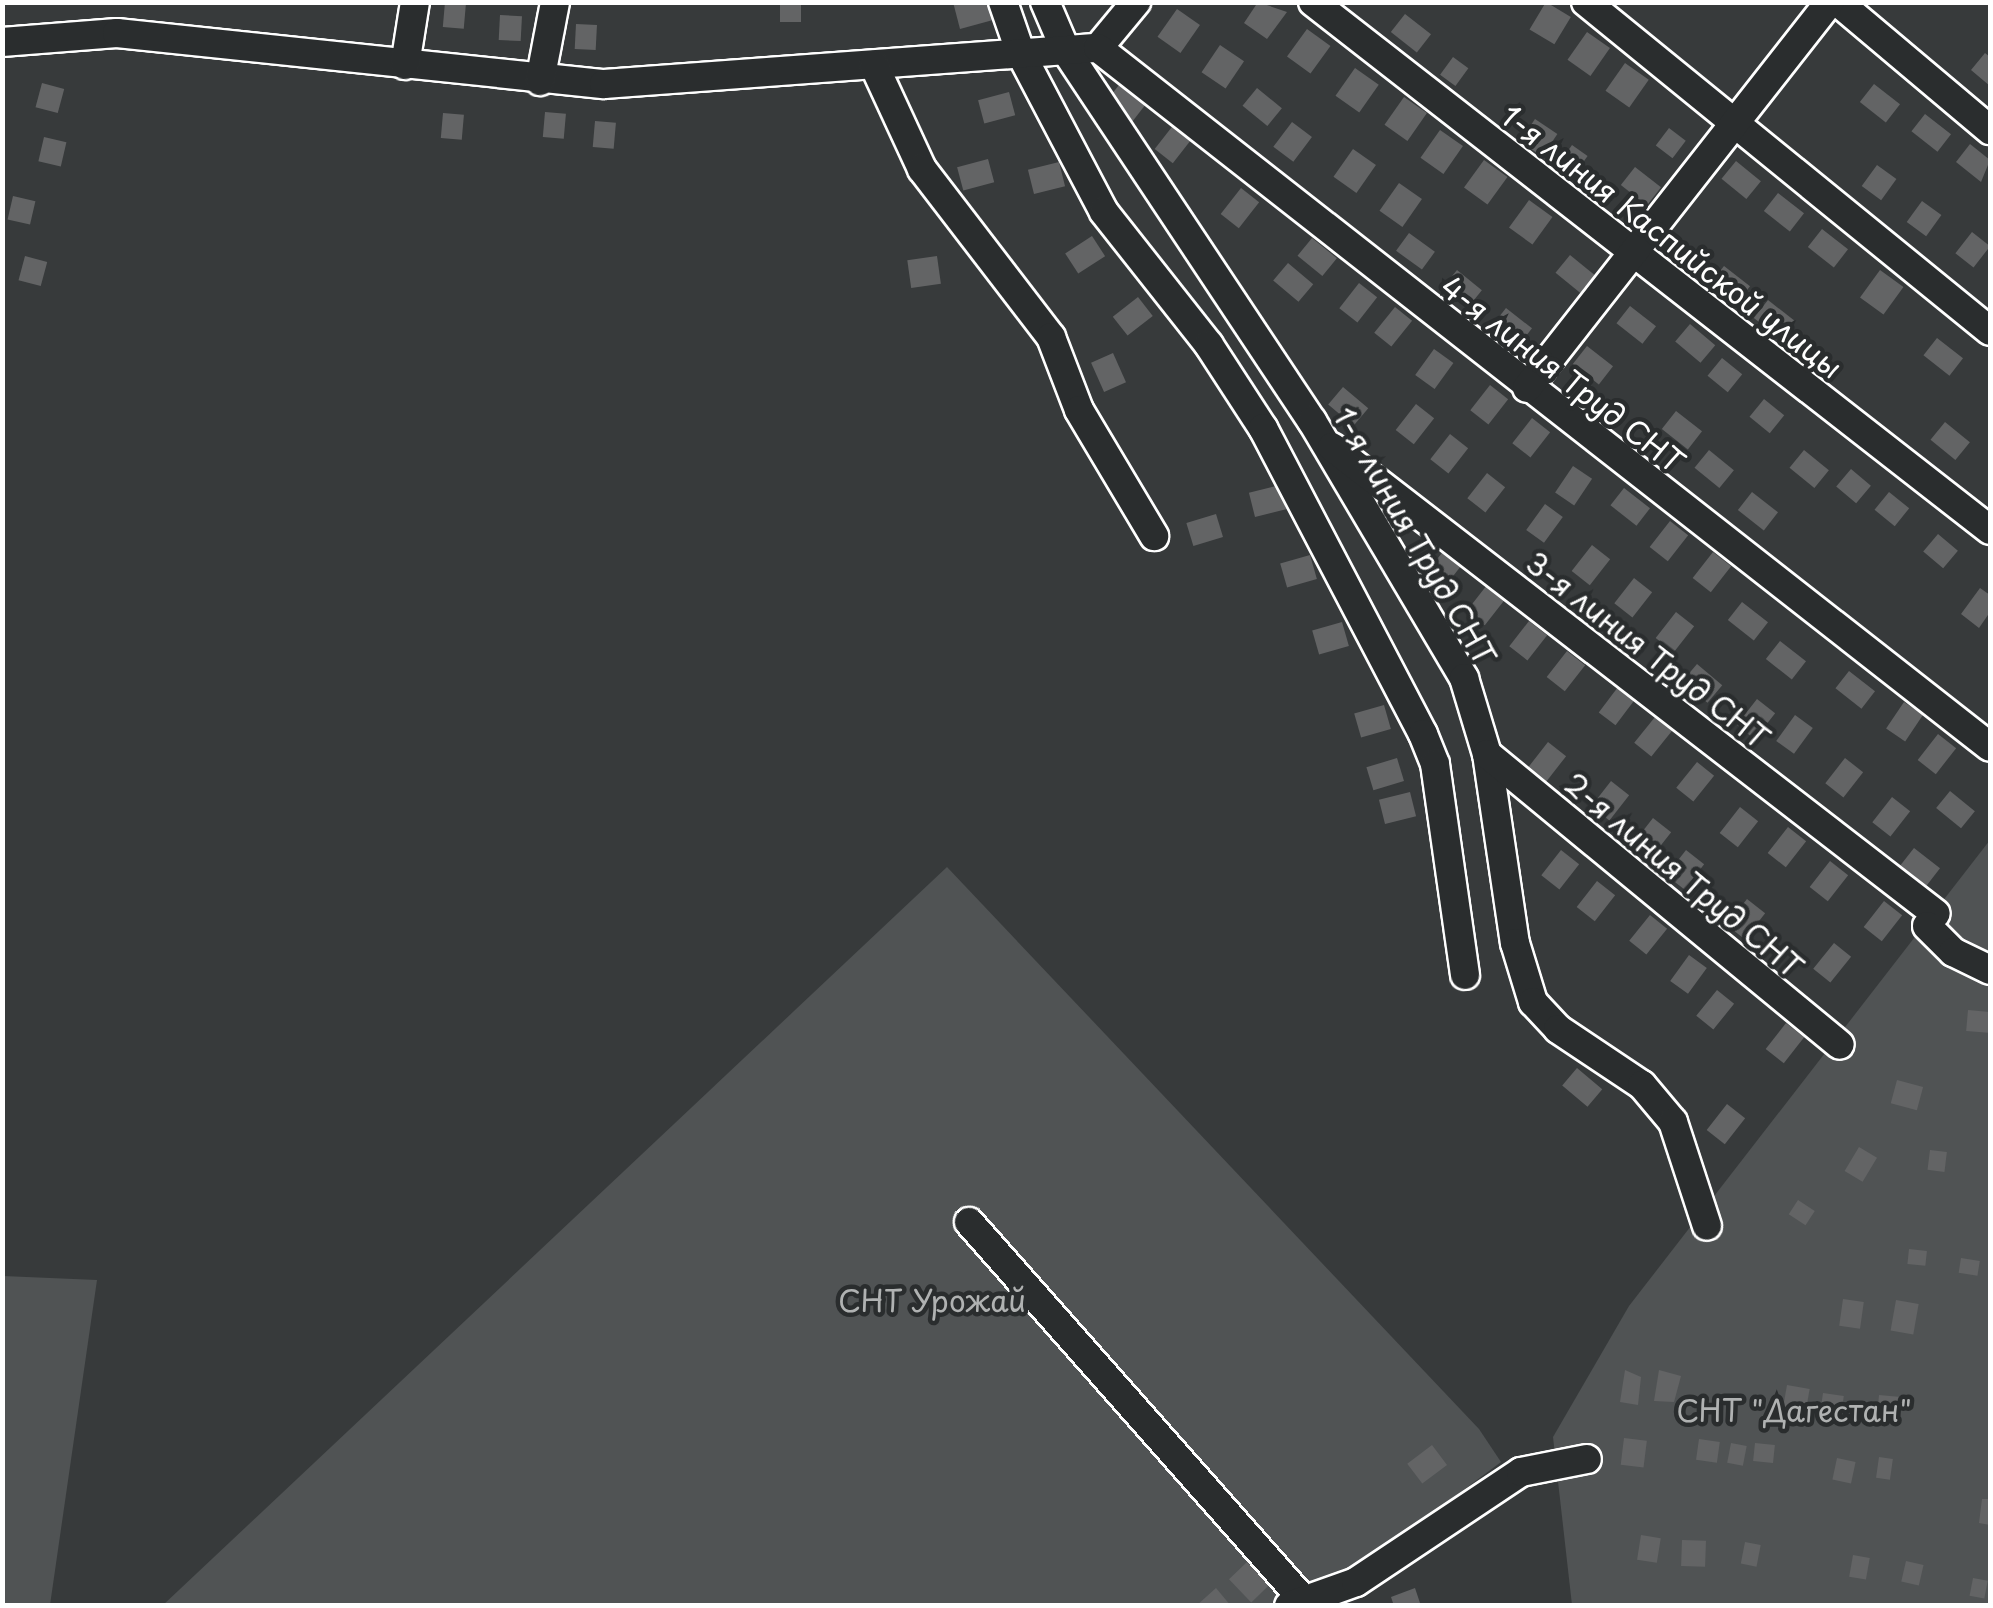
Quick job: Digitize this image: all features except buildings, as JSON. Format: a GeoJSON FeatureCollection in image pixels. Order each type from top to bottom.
{"type":"FeatureCollection","features":[{"type":"Feature","properties":{"kind":"street"},"geometry":{"type":"LineString","coordinates":[[405,65],[415,2]]}},
{"type":"Feature","properties":{"kind":"street"},"geometry":{"type":"LineString","coordinates":[[540,80],[555,2]]}},
{"type":"Feature","properties":{"kind":"street"},"geometry":{"type":"LineString","coordinates":[[1003,2],[1021,54],[1104,212],[1209,344],[1263,428],[1423,734],[1436,764],[1465,974]]}},
{"type":"Feature","properties":{"kind":"street","name":"1-я линия Труд СНТ"},"geometry":{"type":"LineString","coordinates":[[1045,2],[1066,51],[1320,438],[1464,678],[1487,754],[1515,943],[1533,1002],[1558,1028],[1642,1085],[1673,1122],[1707,1226]]}},
{"type":"Feature","properties":{"kind":"street"},"geometry":{"type":"LineString","coordinates":[[2,42],[117,33],[604,84],[1098,48],[1136,2]]}},
{"type":"Feature","properties":{"kind":"street","name":"1-я линия Каспийской улицы"},"geometry":{"type":"LineString","coordinates":[[1314,2],[1990,530]]}},
{"type":"Feature","properties":{"kind":"street"},"geometry":{"type":"LineString","coordinates":[[1586,2],[1990,331]]}},
{"type":"Feature","properties":{"kind":"street"},"geometry":{"type":"LineString","coordinates":[[1527,388],[1630,250],[1830,2]]}},
{"type":"Feature","properties":{"kind":"street"},"geometry":{"type":"LineString","coordinates":[[1838,2],[1990,130]]}},
{"type":"Feature","properties":{"kind":"street","name":"4-я линия Труд СНТ"},"geometry":{"type":"LineString","coordinates":[[1098,48],[1990,748]]}},
{"type":"Feature","properties":{"kind":"street"},"geometry":{"type":"LineString","coordinates":[[874,66],[922,169],[1052,337],[1080,410],[1154,536]]}},
{"type":"Feature","properties":{"kind":"street","name":"3-я линия Труд СНТ"},"geometry":{"type":"LineString","coordinates":[[1320,438],[1932,920],[1953,952],[1990,970]]}},
{"type":"Feature","properties":{"kind":"street","name":"2-я линия Труд СНТ"},"geometry":{"type":"LineString","coordinates":[[1487,754],[1840,1046]]}},
{"type":"Feature","properties":{"kind":"street"},"geometry":{"type":"LineString","coordinates":[[968,1222],[1294,1601],[1356,1582],[1521,1472],[1586,1459]]}},
{"type":"Feature","properties":{"kind":"green space","name":"СНТ \"Дагестан\""},"geometry":{"type":"Polygon","coordinates":[[[1990,840],[1990,1605],[1572,1605],[1553,1437],[1629,1306],[1990,840]]]}},
{"type":"Feature","properties":{"kind":"green space","name":"СНТ Урожай"},"geometry":{"type":"Polygon","coordinates":[[[947,867],[1479,1429],[1501,1462],[1310,1605],[162,1606],[947,867]]]}},
{"type":"Feature","properties":{"kind":"green space"},"geometry":{"type":"Polygon","coordinates":[[[3,1276],[97,1280],[50,1605],[3,1605],[3,1276]]]}}]}
